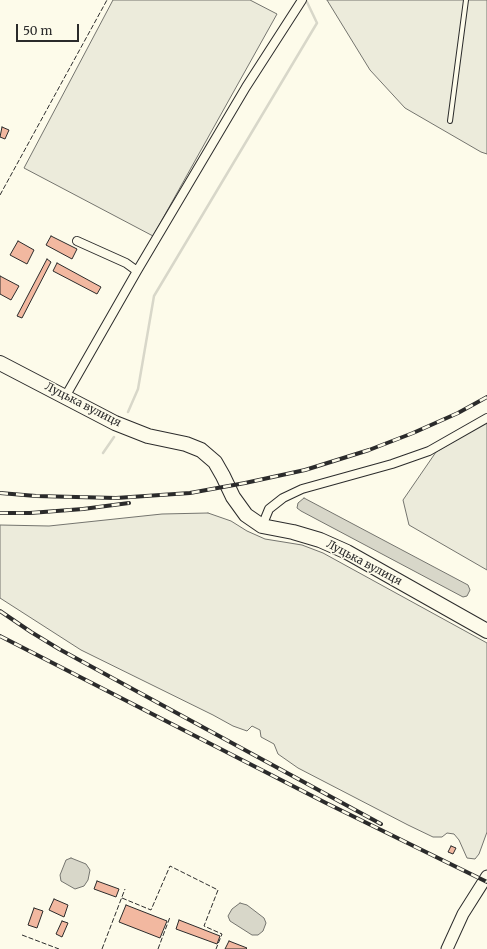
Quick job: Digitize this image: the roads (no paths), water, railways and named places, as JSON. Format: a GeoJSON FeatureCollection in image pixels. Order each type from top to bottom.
{"type":"FeatureCollection","features":[{"type":"Feature","properties":{"kind":"highway","name":"Луцька вулиця"},"geometry":{"type":"LineString","coordinates":[[0,363],[115,423],[148,436],[186,444],[201,450],[215,462],[233,497],[246,515],[262,526],[293,532],[320,540],[340,549],[487,631]]}},
{"type":"Feature","properties":{"kind":"street"},"geometry":{"type":"LineString","coordinates":[[65,397],[137,271],[246,87],[300,2]]}},
{"type":"Feature","properties":{"kind":"street"},"geometry":{"type":"LineString","coordinates":[[77,241],[126,263],[137,271]]}},
{"type":"Feature","properties":{"kind":"street"},"geometry":{"type":"LineString","coordinates":[[262,526],[269,509],[283,498],[302,489],[392,464],[429,451],[487,418]]}},
{"type":"Feature","properties":{"kind":"street"},"geometry":{"type":"LineString","coordinates":[[447,949],[463,914],[487,876]]}},
{"type":"Feature","properties":{"kind":"lane"},"geometry":{"type":"LineString","coordinates":[[450,122],[466,0]]}},
{"type":"Feature","properties":{"kind":"waterway"},"geometry":{"type":"LineString","coordinates":[[128,412],[138,389],[154,296],[317,23],[306,0]]}},
{"type":"Feature","properties":{"kind":"waterway"},"geometry":{"type":"LineString","coordinates":[[103,453],[114,437]]}},
{"type":"Feature","properties":{"kind":"railway"},"geometry":{"type":"LineString","coordinates":[[0,493],[36,496],[116,498],[190,493],[245,483],[305,470],[369,450],[458,413],[487,397]]}},
{"type":"Feature","properties":{"kind":"railway"},"geometry":{"type":"LineString","coordinates":[[0,513],[30,513],[83,509],[129,503]]}},
{"type":"Feature","properties":{"kind":"railway"},"geometry":{"type":"LineString","coordinates":[[0,611],[59,649],[381,824]]}},
{"type":"Feature","properties":{"kind":"railway"},"geometry":{"type":"LineString","coordinates":[[0,636],[326,803],[487,882]]}}]}
